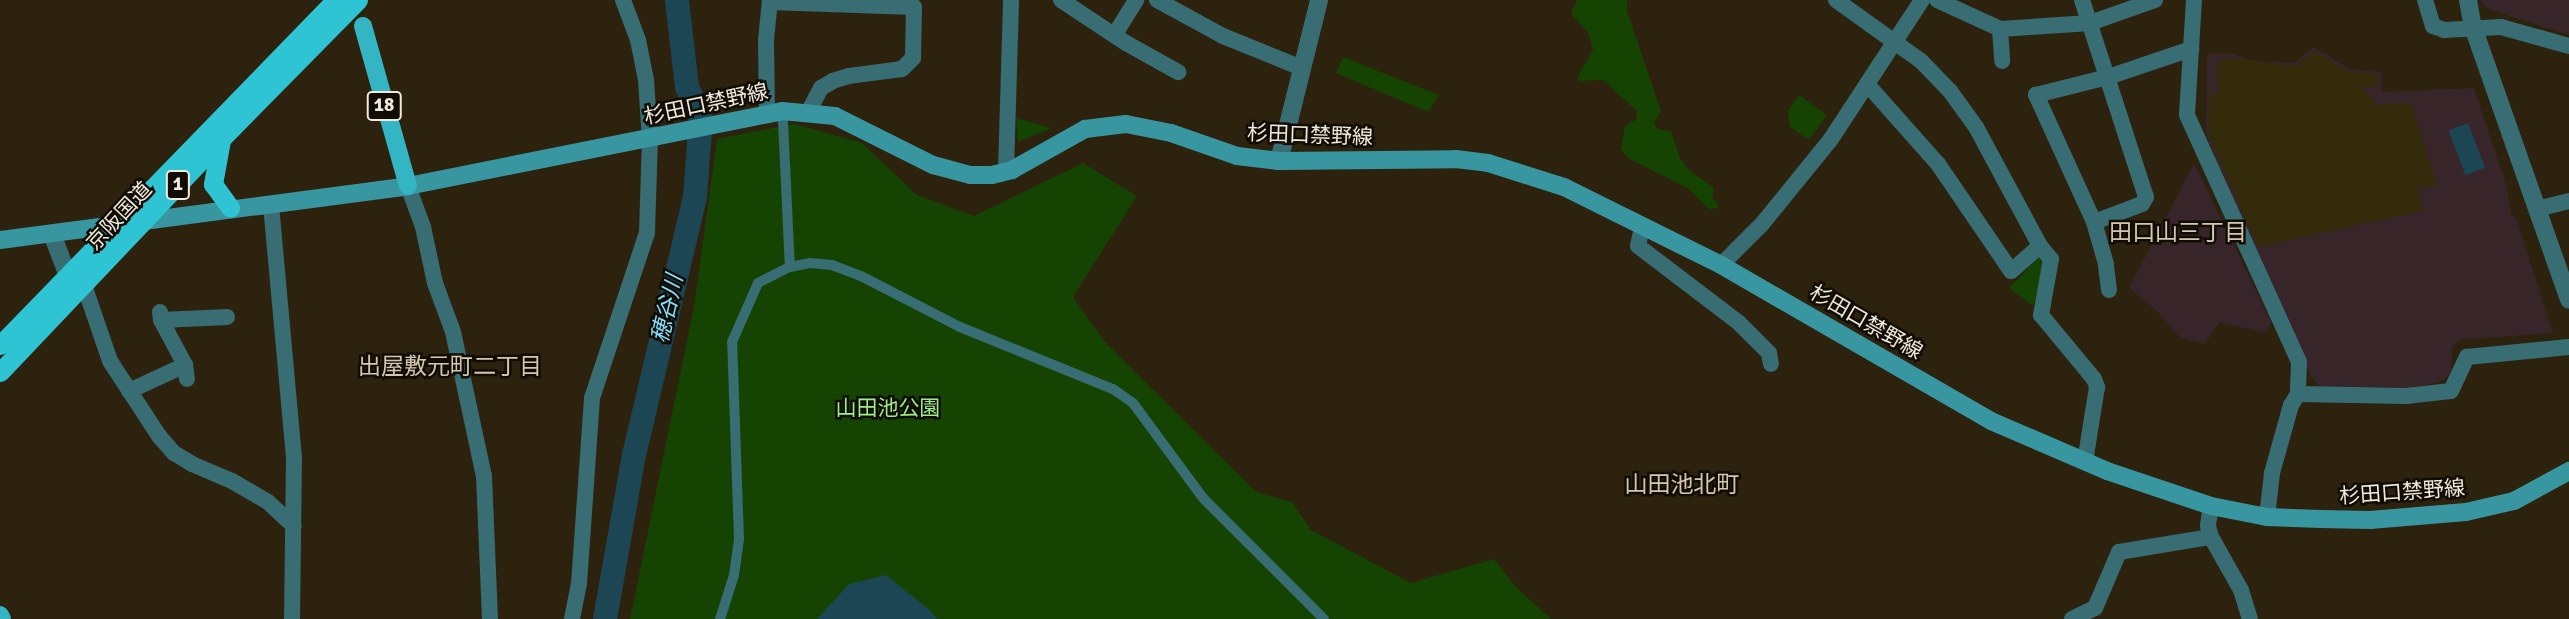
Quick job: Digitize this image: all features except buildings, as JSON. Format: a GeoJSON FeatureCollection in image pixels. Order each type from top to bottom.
{"type":"FeatureCollection","features":[{"type":"Feature","properties":{"kind":"highway","name":"京阪国道"},"geometry":{"type":"LineString","coordinates":[[0,372],[76,281],[117,226],[336,0]]}},
{"type":"Feature","properties":{"kind":"highway","name":"京阪国道"},"geometry":{"type":"LineString","coordinates":[[0,345],[144,221],[358,0]]}},
{"type":"Feature","properties":{"kind":"highway"},"geometry":{"type":"LineString","coordinates":[[221,139],[213,184],[230,207]]}},
{"type":"Feature","properties":{"kind":"main road","name":"18"},"geometry":{"type":"LineString","coordinates":[[363,26],[408,186]]}},
{"type":"Feature","properties":{"kind":"main road","name":"杉田口禁野線"},"geometry":{"type":"LineString","coordinates":[[0,240],[117,226],[230,207],[271,205],[408,186],[809,111],[835,116],[933,165],[970,175],[992,175],[1006,171],[1085,129],[1126,124],[1171,133],[1237,156],[1279,160],[1456,159],[1488,163],[1564,187],[1721,265],[1991,421],[2085,462],[2211,506],[2267,517],[2370,520],[2466,512],[2514,501],[2569,471]]}},
{"type":"Feature","properties":{"kind":"street"},"geometry":{"type":"LineString","coordinates":[[572,619],[579,584],[592,398],[647,233],[658,138],[643,60],[623,0]]}},
{"type":"Feature","properties":{"kind":"street"},"geometry":{"type":"LineString","coordinates":[[1006,171],[1012,0]]}},
{"type":"Feature","properties":{"kind":"street"},"geometry":{"type":"LineString","coordinates":[[1061,0],[1115,34],[1126,44],[1178,72]]}},
{"type":"Feature","properties":{"kind":"street"},"geometry":{"type":"LineString","coordinates":[[1115,34],[1136,0]]}},
{"type":"Feature","properties":{"kind":"street"},"geometry":{"type":"LineString","coordinates":[[1157,0],[1223,36],[1302,68]]}},
{"type":"Feature","properties":{"kind":"street"},"geometry":{"type":"LineString","coordinates":[[1279,160],[1318,0]]}},
{"type":"Feature","properties":{"kind":"street"},"geometry":{"type":"LineString","coordinates":[[1836,0],[1896,41],[1921,61],[1950,91],[1976,127],[2040,246],[2051,259],[2041,315],[2094,379],[2097,387],[2085,462]]}},
{"type":"Feature","properties":{"kind":"street"},"geometry":{"type":"LineString","coordinates":[[1721,265],[1762,224],[1831,139],[1922,0]]}},
{"type":"Feature","properties":{"kind":"street"},"geometry":{"type":"LineString","coordinates":[[1937,0],[2000,29],[2090,23],[2155,0]]}},
{"type":"Feature","properties":{"kind":"street"},"geometry":{"type":"LineString","coordinates":[[2082,0],[2146,197],[2142,204],[2094,222]]}},
{"type":"Feature","properties":{"kind":"street"},"geometry":{"type":"LineString","coordinates":[[2194,0],[2187,115],[2299,362],[2298,394],[2291,405],[2274,463],[2267,517]]}},
{"type":"Feature","properties":{"kind":"street"},"geometry":{"type":"LineString","coordinates":[[2425,0],[2433,26],[2444,30],[2501,27],[2569,46]]}},
{"type":"Feature","properties":{"kind":"street"},"geometry":{"type":"LineString","coordinates":[[2468,0],[2473,27],[2569,300]]}},
{"type":"Feature","properties":{"kind":"street"},"geometry":{"type":"LineString","coordinates":[[790,267],[768,117],[766,40],[770,1],[914,6],[913,58],[902,69],[849,76],[833,81],[821,88],[809,111]]}},
{"type":"Feature","properties":{"kind":"street"},"geometry":{"type":"LineString","coordinates":[[2000,29],[2002,61]]}},
{"type":"Feature","properties":{"kind":"street"},"geometry":{"type":"LineString","coordinates":[[2109,290],[2106,264],[2094,222],[2036,95],[2108,77],[2191,49]]}},
{"type":"Feature","properties":{"kind":"street"},"geometry":{"type":"LineString","coordinates":[[1867,84],[1938,164],[2011,271],[2040,246]]}},
{"type":"Feature","properties":{"kind":"street"},"geometry":{"type":"LineString","coordinates":[[408,186],[423,227],[435,283],[453,332],[484,476],[490,619]]}},
{"type":"Feature","properties":{"kind":"street"},"geometry":{"type":"LineString","coordinates":[[2537,209],[2569,201]]}},
{"type":"Feature","properties":{"kind":"street"},"geometry":{"type":"LineString","coordinates":[[271,205],[293,457],[292,619]]}},
{"type":"Feature","properties":{"kind":"street"},"geometry":{"type":"LineString","coordinates":[[1642,228],[1637,246],[1740,323],[1769,353],[1771,364]]}},
{"type":"Feature","properties":{"kind":"street"},"geometry":{"type":"LineString","coordinates":[[52,234],[76,281],[110,361],[159,436],[174,453],[268,502],[294,526]]}},
{"type":"Feature","properties":{"kind":"street"},"geometry":{"type":"LineString","coordinates":[[720,619],[734,575],[739,538],[732,342],[758,283],[790,267],[810,263],[832,265],[862,276],[960,327],[1113,389],[1133,402],[1203,498],[1324,619]]}},
{"type":"Feature","properties":{"kind":"street"},"geometry":{"type":"LineString","coordinates":[[129,391],[186,372],[161,316],[219,322]]}},
{"type":"Feature","properties":{"kind":"street"},"geometry":{"type":"LineString","coordinates":[[2298,394],[2406,396],[2451,391],[2467,357],[2569,347]]}},
{"type":"Feature","properties":{"kind":"street"},"geometry":{"type":"LineString","coordinates":[[2211,506],[2208,526],[2211,537],[2241,590],[2250,619]]}},
{"type":"Feature","properties":{"kind":"street"},"geometry":{"type":"LineString","coordinates":[[2071,619],[2095,608],[2119,552],[2211,537]]}},
{"type":"Feature","properties":{"kind":"shaded area"},"geometry":{"type":"Polygon","coordinates":[[[2480,0],[2569,0],[2569,35],[2488,9],[2480,0]]]}},
{"type":"Feature","properties":{"kind":"shaded area"},"geometry":{"type":"Polygon","coordinates":[[[2314,47],[2349,69],[2381,72],[2382,92],[2474,88],[2506,184],[2511,215],[2516,218],[2553,333],[2460,340],[2452,347],[2451,373],[2432,384],[2406,388],[2320,387],[2310,374],[2206,135],[2207,54],[2234,54],[2254,61],[2294,63],[2314,47]]]}},
{"type":"Feature","properties":{"kind":"shaded area"},"geometry":{"type":"Polygon","coordinates":[[[2194,163],[2271,322],[2266,333],[2219,322],[2205,344],[2181,338],[2154,308],[2129,288],[2194,163]]]}},
{"type":"Feature","properties":{"kind":"green space"},"geometry":{"type":"Polygon","coordinates":[[[1577,0],[1627,0],[1627,11],[1661,111],[1654,123],[1658,129],[1671,131],[1680,158],[1689,170],[1714,188],[1712,199],[1717,202],[1718,208],[1709,209],[1689,189],[1628,158],[1621,149],[1625,126],[1637,119],[1636,110],[1603,80],[1579,81],[1577,78],[1593,50],[1588,32],[1571,14],[1577,0]]]}},
{"type":"Feature","properties":{"kind":"green space"},"geometry":{"type":"Polygon","coordinates":[[[1343,57],[1439,95],[1428,112],[1336,73],[1343,57]]]}},
{"type":"Feature","properties":{"kind":"green space"},"geometry":{"type":"Polygon","coordinates":[[[1799,95],[1827,115],[1809,140],[1790,127],[1788,111],[1799,95]]]}},
{"type":"Feature","properties":{"kind":"green space"},"geometry":{"type":"Polygon","coordinates":[[[1016,118],[1052,128],[1018,142],[1016,118]]]}},
{"type":"Feature","properties":{"kind":"green space","name":"山田池公園"},"geometry":{"type":"Polygon","coordinates":[[[794,124],[862,143],[917,195],[974,216],[1083,163],[1137,196],[1073,297],[1104,341],[1256,492],[1292,502],[1311,530],[1411,583],[1494,559],[1517,588],[1551,619],[630,619],[694,306],[717,139],[794,124]]]}},
{"type":"Feature","properties":{"kind":"green space"},"geometry":{"type":"Polygon","coordinates":[[[2040,256],[2047,263],[2033,306],[2009,288],[2040,256]]]}},
{"type":"Feature","properties":{"kind":"sand"},"geometry":{"type":"Polygon","coordinates":[[[2314,51],[2349,72],[2377,74],[2377,87],[2361,87],[2378,105],[2411,103],[2437,185],[2418,188],[2422,211],[2258,247],[2209,135],[2209,94],[2219,94],[2216,67],[2221,60],[2231,58],[2296,66],[2314,51]]]}},
{"type":"Feature","properties":{"kind":"water"},"geometry":{"type":"Polygon","coordinates":[[[2468,123],[2485,168],[2466,175],[2448,131],[2468,123]]]}},
{"type":"Feature","properties":{"kind":"water"},"geometry":{"type":"Polygon","coordinates":[[[886,575],[937,619],[817,619],[849,584],[886,575]]]}},
{"type":"Feature","properties":{"kind":"waterway","name":"穂谷川"},"geometry":{"type":"LineString","coordinates":[[605,619],[634,455],[695,197],[701,118],[687,87],[677,0]]}},
{"type":"Feature","properties":{"kind":"district","name":"田口山三丁目"},"geometry":{"type":"Point","coordinates":[2178,233]}},
{"type":"Feature","properties":{"kind":"district","name":"出屋敷元町二丁目"},"geometry":{"type":"Point","coordinates":[450,367]}},
{"type":"Feature","properties":{"kind":"district","name":"山田池北町"},"geometry":{"type":"Point","coordinates":[1682,485]}}]}
